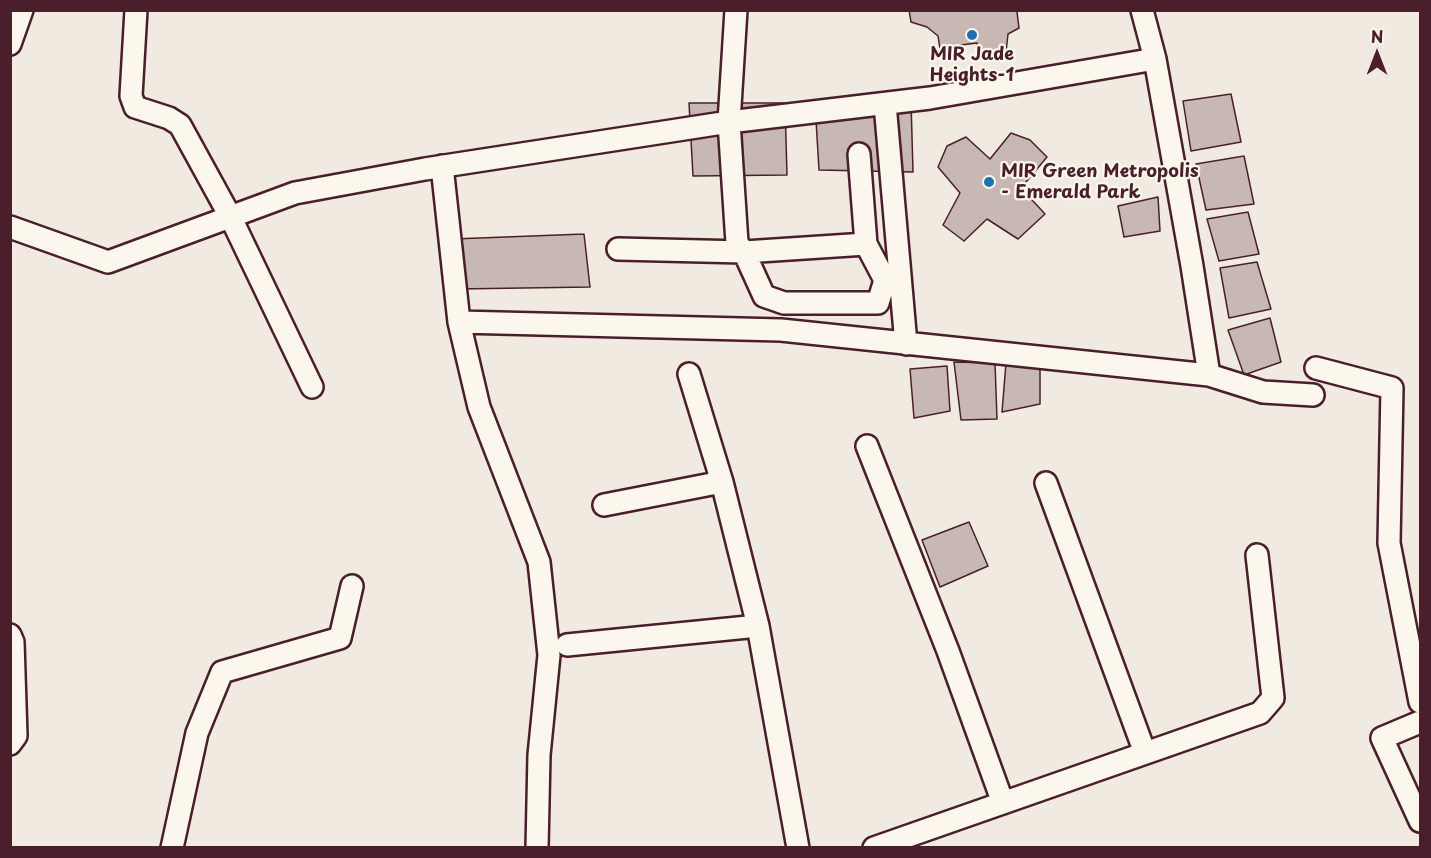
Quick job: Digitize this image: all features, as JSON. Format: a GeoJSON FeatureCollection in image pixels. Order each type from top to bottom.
{"type":"FeatureCollection","features":[{"type":"Feature","properties":{"kind":"street"},"geometry":{"type":"LineString","coordinates":[[10,44],[22,10]]}},
{"type":"Feature","properties":{"kind":"street"},"geometry":{"type":"LineString","coordinates":[[136,10],[131,96],[135,106],[169,117],[180,125],[231,218],[312,387]]}},
{"type":"Feature","properties":{"kind":"street"},"geometry":{"type":"LineString","coordinates":[[736,10],[729,122],[737,243],[744,252],[764,296],[784,303],[878,303],[885,280],[866,244],[859,154]]}},
{"type":"Feature","properties":{"kind":"street"},"geometry":{"type":"LineString","coordinates":[[1142,10],[1155,59],[1209,375]]}},
{"type":"Feature","properties":{"kind":"street"},"geometry":{"type":"LineString","coordinates":[[10,227],[108,262],[295,193],[442,166],[729,122],[930,98],[1155,59]]}},
{"type":"Feature","properties":{"kind":"street"},"geometry":{"type":"LineString","coordinates":[[885,104],[906,344]]}},
{"type":"Feature","properties":{"kind":"street"},"geometry":{"type":"LineString","coordinates":[[442,166],[459,322],[479,406],[540,562],[549,655],[540,755],[537,848]]}},
{"type":"Feature","properties":{"kind":"street"},"geometry":{"type":"LineString","coordinates":[[618,249],[744,252],[866,244]]}},
{"type":"Feature","properties":{"kind":"street"},"geometry":{"type":"LineString","coordinates":[[459,322],[781,330],[1209,375],[1263,392],[1313,395]]}},
{"type":"Feature","properties":{"kind":"street"},"geometry":{"type":"LineString","coordinates":[[1316,368],[1392,388],[1389,543],[1420,702]]}},
{"type":"Feature","properties":{"kind":"street"},"geometry":{"type":"LineString","coordinates":[[689,374],[722,482],[758,627],[798,848]]}},
{"type":"Feature","properties":{"kind":"street"},"geometry":{"type":"LineString","coordinates":[[867,446],[1003,803]]}},
{"type":"Feature","properties":{"kind":"street"},"geometry":{"type":"LineString","coordinates":[[604,505],[722,482]]}},
{"type":"Feature","properties":{"kind":"street"},"geometry":{"type":"LineString","coordinates":[[1046,483],[1145,753]]}},
{"type":"Feature","properties":{"kind":"street"},"geometry":{"type":"LineString","coordinates":[[874,848],[1260,713],[1273,698],[1257,555]]}},
{"type":"Feature","properties":{"kind":"street"},"geometry":{"type":"LineString","coordinates":[[172,848],[197,732],[222,672],[340,638],[352,586]]}},
{"type":"Feature","properties":{"kind":"street"},"geometry":{"type":"LineString","coordinates":[[567,645],[758,627]]}},
{"type":"Feature","properties":{"kind":"street"},"geometry":{"type":"LineString","coordinates":[[10,636],[13,642],[16,736],[10,744]]}},
{"type":"Feature","properties":{"kind":"street"},"geometry":{"type":"LineString","coordinates":[[1420,722],[1382,738],[1420,821]]}},
{"type":"Feature","properties":{"kind":"building","name":"MIR Jade Heights-1"},"geometry":{"type":"Polygon","coordinates":[[[909,10],[1014,10],[1017,12],[1019,28],[1008,34],[1006,52],[978,56],[977,43],[961,45],[962,59],[942,61],[938,36],[927,27],[911,22],[909,10]]]}},
{"type":"Feature","properties":{"kind":"building"},"geometry":{"type":"Polygon","coordinates":[[[1231,94],[1241,142],[1191,151],[1183,101],[1231,94]]]}},
{"type":"Feature","properties":{"kind":"building"},"geometry":{"type":"Polygon","coordinates":[[[911,101],[913,172],[819,170],[815,103],[911,101]]]}},
{"type":"Feature","properties":{"kind":"building"},"geometry":{"type":"Polygon","coordinates":[[[689,103],[785,103],[787,175],[693,176],[689,103]]]}},
{"type":"Feature","properties":{"kind":"building","name":"MIR Green Metropolis - Emerald Park"},"geometry":{"type":"Polygon","coordinates":[[[1011,133],[1030,140],[1047,157],[1021,188],[1045,214],[1018,239],[987,219],[964,241],[943,225],[960,193],[938,167],[947,146],[966,137],[990,159],[1011,133]]]}},
{"type":"Feature","properties":{"kind":"building"},"geometry":{"type":"Polygon","coordinates":[[[1244,156],[1254,204],[1206,210],[1196,164],[1244,156]]]}},
{"type":"Feature","properties":{"kind":"building"},"geometry":{"type":"Polygon","coordinates":[[[1158,197],[1160,231],[1124,237],[1118,206],[1158,197]]]}},
{"type":"Feature","properties":{"kind":"building"},"geometry":{"type":"Polygon","coordinates":[[[1248,212],[1259,254],[1219,261],[1207,219],[1248,212]]]}},
{"type":"Feature","properties":{"kind":"building"},"geometry":{"type":"Polygon","coordinates":[[[584,234],[590,287],[457,289],[453,239],[584,234]]]}},
{"type":"Feature","properties":{"kind":"building"},"geometry":{"type":"Polygon","coordinates":[[[1257,262],[1271,309],[1229,318],[1220,268],[1257,262]]]}},
{"type":"Feature","properties":{"kind":"building"},"geometry":{"type":"Polygon","coordinates":[[[1270,318],[1281,362],[1244,375],[1228,330],[1270,318]]]}},
{"type":"Feature","properties":{"kind":"building"},"geometry":{"type":"Polygon","coordinates":[[[954,362],[995,363],[997,419],[961,420],[954,362]]]}},
{"type":"Feature","properties":{"kind":"building"},"geometry":{"type":"Polygon","coordinates":[[[1006,363],[1040,366],[1040,404],[1002,412],[1006,363]]]}},
{"type":"Feature","properties":{"kind":"building"},"geometry":{"type":"Polygon","coordinates":[[[947,366],[950,411],[914,418],[910,369],[947,366]]]}},
{"type":"Feature","properties":{"kind":"building"},"geometry":{"type":"Polygon","coordinates":[[[969,522],[988,566],[940,587],[922,540],[969,522]]]}},
{"type":"Feature","properties":{"kind":"place","name":"MIR Jade Heights-1"},"geometry":{"type":"Point","coordinates":[972,35]}},
{"type":"Feature","properties":{"kind":"place","name":"MIR Green Metropolis - Emerald Park"},"geometry":{"type":"Point","coordinates":[989,182]}}]}
